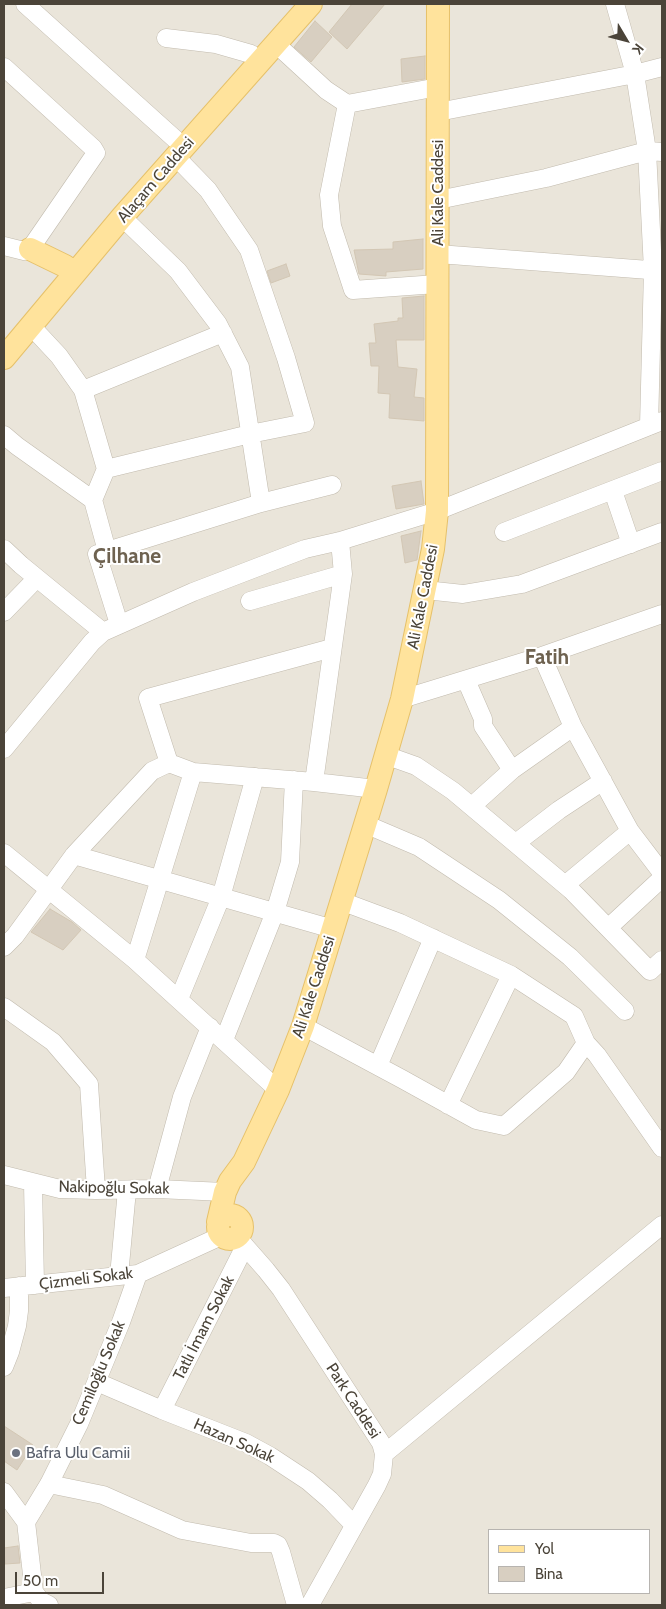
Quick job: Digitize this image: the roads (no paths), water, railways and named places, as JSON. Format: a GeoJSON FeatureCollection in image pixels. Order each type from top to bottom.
{"type":"FeatureCollection","features":[{"type":"Feature","properties":{"kind":"main road","name":"Ali Kale Caddesi"},"geometry":{"type":"LineString","coordinates":[[232,1233],[225,1192],[230,1181],[244,1162],[278,1090],[303,1026],[402,700],[433,549],[437,511],[438,4]]}},
{"type":"Feature","properties":{"kind":"main road","name":"Alaçam Caddesi"},"geometry":{"type":"LineString","coordinates":[[4,358],[31,326],[70,270],[180,146],[276,44],[303,5]]}},
{"type":"Feature","properties":{"kind":"main road","name":"Alaçam Caddesi"},"geometry":{"type":"LineString","coordinates":[[4,340],[122,217],[251,54],[303,5]]}},
{"type":"Feature","properties":{"kind":"main road"},"geometry":{"type":"LineString","coordinates":[[30,249],[70,270]]}},
{"type":"Feature","properties":{"kind":"main road","name":"Ali Kale Caddesi"},"geometry":{"type":"LineString","coordinates":[[232,1233],[244,1162]]}},
{"type":"Feature","properties":{"kind":"street"},"geometry":{"type":"LineString","coordinates":[[25,4],[180,146],[249,250],[286,358],[306,424],[250,434],[106,469]]}},
{"type":"Feature","properties":{"kind":"street"},"geometry":{"type":"LineString","coordinates":[[5,746],[92,642],[111,628],[193,592],[305,549],[340,541],[437,511],[655,424],[658,271],[655,152],[615,4]]}},
{"type":"Feature","properties":{"kind":"street"},"geometry":{"type":"LineString","coordinates":[[166,38],[216,44],[251,54]]}},
{"type":"Feature","properties":{"kind":"street"},"geometry":{"type":"LineString","coordinates":[[276,44],[326,90],[347,104],[438,87]]}},
{"type":"Feature","properties":{"kind":"street"},"geometry":{"type":"LineString","coordinates":[[4,67],[94,148],[96,153],[30,249],[24,251],[4,246]]}},
{"type":"Feature","properties":{"kind":"street"},"geometry":{"type":"LineString","coordinates":[[438,112],[635,74],[662,67]]}},
{"type":"Feature","properties":{"kind":"street"},"geometry":{"type":"LineString","coordinates":[[347,104],[329,195],[332,226],[353,290],[438,284]]}},
{"type":"Feature","properties":{"kind":"street"},"geometry":{"type":"LineString","coordinates":[[438,200],[546,178],[655,152]]}},
{"type":"Feature","properties":{"kind":"street"},"geometry":{"type":"LineString","coordinates":[[122,217],[178,271],[218,324],[240,367],[261,503]]}},
{"type":"Feature","properties":{"kind":"street"},"geometry":{"type":"LineString","coordinates":[[438,254],[658,271]]}},
{"type":"Feature","properties":{"kind":"street"},"geometry":{"type":"LineString","coordinates":[[31,326],[59,356],[83,390],[106,469],[93,500],[107,551]]}},
{"type":"Feature","properties":{"kind":"street"},"geometry":{"type":"LineString","coordinates":[[83,390],[223,333]]}},
{"type":"Feature","properties":{"kind":"street"},"geometry":{"type":"LineString","coordinates":[[4,435],[93,500]]}},
{"type":"Feature","properties":{"kind":"street"},"geometry":{"type":"LineString","coordinates":[[504,532],[662,471]]}},
{"type":"Feature","properties":{"kind":"street"},"geometry":{"type":"LineString","coordinates":[[111,628],[97,554],[261,503],[332,485]]}},
{"type":"Feature","properties":{"kind":"street"},"geometry":{"type":"LineString","coordinates":[[613,491],[631,544]]}},
{"type":"Feature","properties":{"kind":"street"},"geometry":{"type":"LineString","coordinates":[[425,590],[463,594],[522,584],[662,532]]}},
{"type":"Feature","properties":{"kind":"street"},"geometry":{"type":"LineString","coordinates":[[314,782],[343,574],[340,541]]}},
{"type":"Feature","properties":{"kind":"street"},"geometry":{"type":"LineString","coordinates":[[4,549],[37,578],[111,628]]}},
{"type":"Feature","properties":{"kind":"street"},"geometry":{"type":"LineString","coordinates":[[250,601],[343,574]]}},
{"type":"Feature","properties":{"kind":"street"},"geometry":{"type":"LineString","coordinates":[[4,612],[37,578]]}},
{"type":"Feature","properties":{"kind":"street"},"geometry":{"type":"LineString","coordinates":[[402,700],[542,656],[662,614]]}},
{"type":"Feature","properties":{"kind":"street"},"geometry":{"type":"LineString","coordinates":[[169,763],[148,698],[332,648]]}},
{"type":"Feature","properties":{"kind":"street"},"geometry":{"type":"LineString","coordinates":[[542,656],[573,727],[630,831],[662,873]]}},
{"type":"Feature","properties":{"kind":"street"},"geometry":{"type":"LineString","coordinates":[[466,680],[484,726],[512,770]]}},
{"type":"Feature","properties":{"kind":"street"},"geometry":{"type":"LineString","coordinates":[[472,806],[512,770],[573,727]]}},
{"type":"Feature","properties":{"kind":"street"},"geometry":{"type":"LineString","coordinates":[[385,755],[416,766],[472,806],[565,885],[650,971],[662,960]]}},
{"type":"Feature","properties":{"kind":"street"},"geometry":{"type":"LineString","coordinates":[[4,947],[74,855],[152,771],[169,763],[193,772],[376,789]]}},
{"type":"Feature","properties":{"kind":"street"},"geometry":{"type":"LineString","coordinates":[[135,960],[193,772]]}},
{"type":"Feature","properties":{"kind":"street"},"geometry":{"type":"LineString","coordinates":[[179,999],[221,897],[255,777]]}},
{"type":"Feature","properties":{"kind":"street"},"geometry":{"type":"LineString","coordinates":[[224,1040],[275,912],[290,862],[294,780]]}},
{"type":"Feature","properties":{"kind":"street"},"geometry":{"type":"LineString","coordinates":[[516,843],[602,780]]}},
{"type":"Feature","properties":{"kind":"street"},"geometry":{"type":"LineString","coordinates":[[364,824],[419,847],[499,900],[570,958],[625,1011]]}},
{"type":"Feature","properties":{"kind":"street"},"geometry":{"type":"LineString","coordinates":[[565,885],[630,831]]}},
{"type":"Feature","properties":{"kind":"street"},"geometry":{"type":"LineString","coordinates":[[4,853],[135,960],[278,1090]]}},
{"type":"Feature","properties":{"kind":"street"},"geometry":{"type":"LineString","coordinates":[[74,855],[333,929]]}},
{"type":"Feature","properties":{"kind":"street"},"geometry":{"type":"LineString","coordinates":[[608,928],[662,878]]}},
{"type":"Feature","properties":{"kind":"street"},"geometry":{"type":"LineString","coordinates":[[341,901],[400,923],[511,975],[574,1016],[586,1043],[662,1148]]}},
{"type":"Feature","properties":{"kind":"street"},"geometry":{"type":"LineString","coordinates":[[378,1066],[433,938]]}},
{"type":"Feature","properties":{"kind":"street"},"geometry":{"type":"LineString","coordinates":[[448,1105],[511,975]]}},
{"type":"Feature","properties":{"kind":"street"},"geometry":{"type":"LineString","coordinates":[[4,1007],[54,1042],[90,1084],[96,1190]]}},
{"type":"Feature","properties":{"kind":"street"},"geometry":{"type":"LineString","coordinates":[[303,1026],[476,1120],[504,1126],[566,1072],[586,1043]]}},
{"type":"Feature","properties":{"kind":"street"},"geometry":{"type":"LineString","coordinates":[[157,1189],[182,1097],[210,1027]]}},
{"type":"Feature","properties":{"kind":"street","name":"Nakipoğlu Sokak"},"geometry":{"type":"LineString","coordinates":[[4,1175],[60,1189],[157,1189],[225,1192]]}},
{"type":"Feature","properties":{"kind":"street"},"geometry":{"type":"LineString","coordinates":[[4,1367],[17,1326],[33,1183]]}},
{"type":"Feature","properties":{"kind":"street"},"geometry":{"type":"LineString","coordinates":[[119,1276],[127,1190]]}},
{"type":"Feature","properties":{"kind":"street"},"geometry":{"type":"LineString","coordinates":[[384,1454],[662,1225]]}},
{"type":"Feature","properties":{"kind":"street","name":"Çizmeli Sokak"},"geometry":{"type":"LineString","coordinates":[[20,1286],[138,1274],[232,1233]]}},
{"type":"Feature","properties":{"kind":"street","name":"Tatlı İmam Sokak"},"geometry":{"type":"LineString","coordinates":[[162,1410],[232,1233]]}},
{"type":"Feature","properties":{"kind":"street","name":"Park Caddesi"},"geometry":{"type":"LineString","coordinates":[[232,1233],[281,1289],[381,1443],[384,1454],[382,1474],[310,1605]]}},
{"type":"Feature","properties":{"kind":"street","name":"Cemiloğlu Sokak"},"geometry":{"type":"LineString","coordinates":[[26,1522],[49,1484],[79,1424],[121,1322],[138,1274]]}},
{"type":"Feature","properties":{"kind":"street","name":"Hazan Sokak"},"geometry":{"type":"LineString","coordinates":[[97,1382],[246,1444],[270,1456],[308,1481],[354,1525]]}},
{"type":"Feature","properties":{"kind":"street"},"geometry":{"type":"LineString","coordinates":[[49,1484],[103,1495],[182,1530],[251,1543],[274,1543],[281,1552],[296,1605]]}},
{"type":"Feature","properties":{"kind":"street"},"geometry":{"type":"LineString","coordinates":[[4,1492],[26,1522],[34,1592],[41,1601],[49,1605]]}},
{"type":"Feature","properties":{"kind":"street"},"geometry":{"type":"LineString","coordinates":[[4,1598],[34,1592]]}},
{"type":"Feature","properties":{"kind":"place","name":"Bafra Ulu Camii"},"geometry":{"type":"Point","coordinates":[16,1453]}},
{"type":"Feature","properties":{"kind":"district","name":"Çilhane"},"geometry":{"type":"Point","coordinates":[127,557]}},
{"type":"Feature","properties":{"kind":"district","name":"Fatih"},"geometry":{"type":"Point","coordinates":[547,658]}}]}
